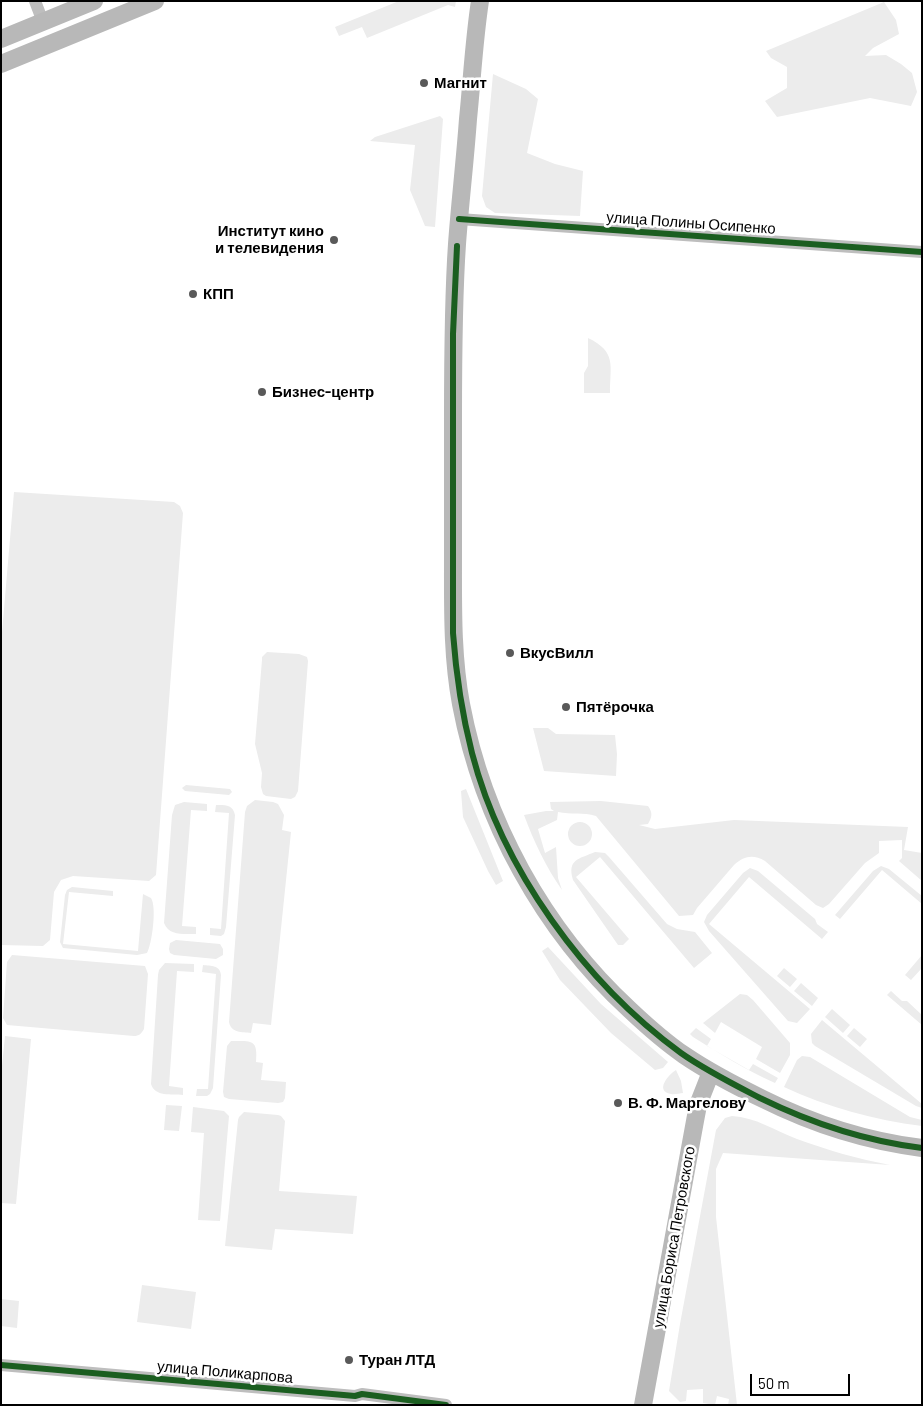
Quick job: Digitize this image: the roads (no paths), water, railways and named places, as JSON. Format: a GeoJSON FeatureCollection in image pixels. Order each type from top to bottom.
{"type":"FeatureCollection","features":[{"type":"Feature","properties":{"kind":"street"},"geometry":{"type":"LineString","coordinates":[[35,1],[43,22]]}},
{"type":"Feature","properties":{"kind":"street"},"geometry":{"type":"LineString","coordinates":[[1,39],[94,1]]}},
{"type":"Feature","properties":{"kind":"street"},"geometry":{"type":"LineString","coordinates":[[1,64],[155,1]]}},
{"type":"Feature","properties":{"kind":"street"},"geometry":{"type":"LineString","coordinates":[[480,1],[459,219],[453,334],[453,633],[461,703],[472,754],[497,822],[532,890],[554,924],[584,964],[644,1023],[681,1053],[711,1072],[780,1107],[830,1128],[902,1146],[922,1148]]}},
{"type":"Feature","properties":{"kind":"street","name":"улица Полины Осипенко"},"geometry":{"type":"LineString","coordinates":[[459,219],[922,252]]}},
{"type":"Feature","properties":{"kind":"street","name":"улица Бориса Петровского"},"geometry":{"type":"LineString","coordinates":[[643,1405],[698,1105],[711,1072]]}},
{"type":"Feature","properties":{"kind":"street","name":"улица Поликарпова"},"geometry":{"type":"LineString","coordinates":[[1,1365],[355,1396],[362,1394],[446,1405]]}},
{"type":"Feature","properties":{"kind":"place","name":"Магнит"},"geometry":{"type":"Point","coordinates":[424,83]}},
{"type":"Feature","properties":{"kind":"place","name":"Институт кино и телевидения"},"geometry":{"type":"Point","coordinates":[334,240]}},
{"type":"Feature","properties":{"kind":"place","name":"КПП"},"geometry":{"type":"Point","coordinates":[193,294]}},
{"type":"Feature","properties":{"kind":"place","name":"Бизнес-центр"},"geometry":{"type":"Point","coordinates":[262,392]}},
{"type":"Feature","properties":{"kind":"place","name":"ВкусВилл"},"geometry":{"type":"Point","coordinates":[510,653]}},
{"type":"Feature","properties":{"kind":"place","name":"Пятёрочка"},"geometry":{"type":"Point","coordinates":[566,707]}},
{"type":"Feature","properties":{"kind":"place","name":"В. Ф. Маргелову"},"geometry":{"type":"Point","coordinates":[618,1103]}},
{"type":"Feature","properties":{"kind":"place","name":"Туран ЛТД"},"geometry":{"type":"Point","coordinates":[349,1360]}}]}
